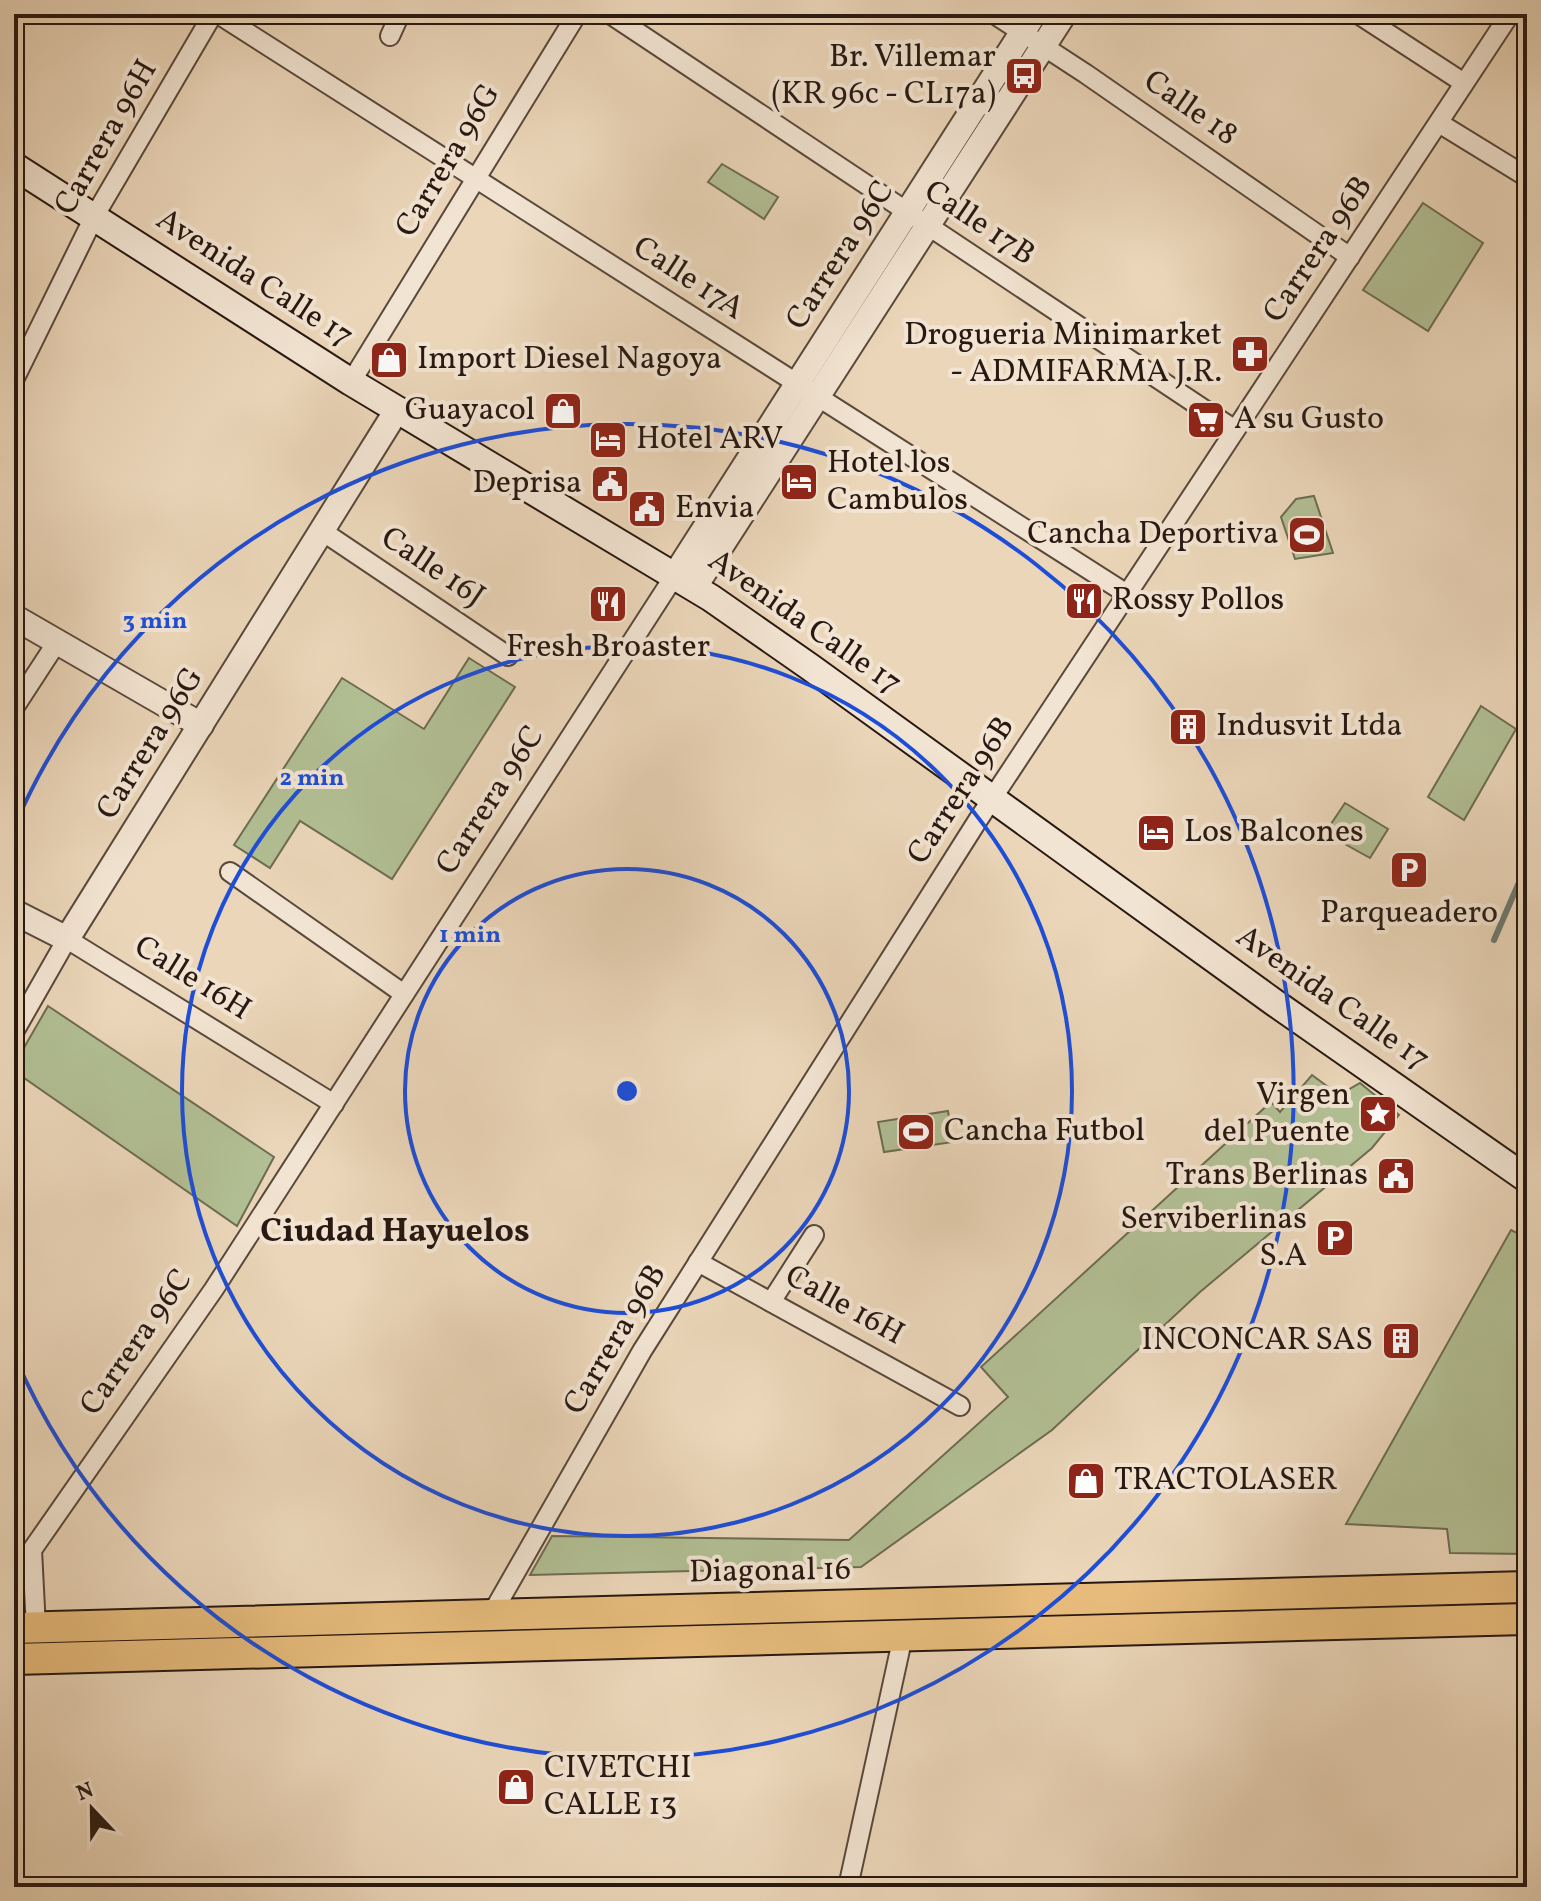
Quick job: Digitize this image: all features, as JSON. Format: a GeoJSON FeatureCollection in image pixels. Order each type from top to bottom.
{"type":"FeatureCollection","features":[{"type":"Feature","properties":{"kind":"main road","name":"Avenida Calle 17"},"geometry":{"type":"LineString","coordinates":[[14,166],[351,382],[684,581],[773,640],[1275,1003],[1527,1179]]}},
{"type":"Feature","properties":{"kind":"main road","name":"Diagonal 16"},"geometry":{"type":"LineString","coordinates":[[25,1628],[1527,1587]]}},
{"type":"Feature","properties":{"kind":"main road","name":"Diagonal 16"},"geometry":{"type":"LineString","coordinates":[[14,1659],[1527,1619]]}},
{"type":"Feature","properties":{"kind":"street","name":"Calle 17A"},"geometry":{"type":"LineString","coordinates":[[215,14],[1127,594]]}},
{"type":"Feature","properties":{"kind":"street","name":"Carrera 96H"},"geometry":{"type":"LineString","coordinates":[[15,376],[94,217],[215,14]]}},
{"type":"Feature","properties":{"kind":"street"},"geometry":{"type":"LineString","coordinates":[[390,36],[400,14]]}},
{"type":"Feature","properties":{"kind":"street","name":"Carrera 96G"},"geometry":{"type":"LineString","coordinates":[[351,382],[577,14]]}},
{"type":"Feature","properties":{"kind":"street","name":"Calle 17B"},"geometry":{"type":"LineString","coordinates":[[610,14],[1235,430]]}},
{"type":"Feature","properties":{"kind":"street","name":"Calle 18"},"geometry":{"type":"LineString","coordinates":[[994,14],[1033,31],[1350,257]]}},
{"type":"Feature","properties":{"kind":"street","name":"Carrera 96C"},"geometry":{"type":"LineString","coordinates":[[25,1628],[32,1550],[214,1289],[404,994],[684,581],[1033,31],[1064,14]]}},
{"type":"Feature","properties":{"kind":"street"},"geometry":{"type":"LineString","coordinates":[[1358,14],[1464,83]]}},
{"type":"Feature","properties":{"kind":"street","name":"Carrera 96B"},"geometry":{"type":"LineString","coordinates":[[490,1617],[642,1351],[992,798],[1510,14]]}},
{"type":"Feature","properties":{"kind":"street"},"geometry":{"type":"LineString","coordinates":[[1439,123],[1527,177]]}},
{"type":"Feature","properties":{"kind":"street","name":"Carrera 96G"},"geometry":{"type":"LineString","coordinates":[[14,1032],[67,939],[397,410]]}},
{"type":"Feature","properties":{"kind":"street","name":"Calle 16J"},"geometry":{"type":"LineString","coordinates":[[322,531],[508,656]]}},
{"type":"Feature","properties":{"kind":"street"},"geometry":{"type":"LineString","coordinates":[[14,617],[201,725]]}},
{"type":"Feature","properties":{"kind":"street"},"geometry":{"type":"LineString","coordinates":[[14,708],[57,642]]}},
{"type":"Feature","properties":{"kind":"street"},"geometry":{"type":"LineString","coordinates":[[230,872],[404,994]]}},
{"type":"Feature","properties":{"kind":"street","name":"Calle 16H"},"geometry":{"type":"LineString","coordinates":[[14,912],[67,939],[334,1104]]}},
{"type":"Feature","properties":{"kind":"street"},"geometry":{"type":"LineString","coordinates":[[771,1302],[814,1235]]}},
{"type":"Feature","properties":{"kind":"street","name":"Calle 16H"},"geometry":{"type":"LineString","coordinates":[[698,1262],[960,1406]]}},
{"type":"Feature","properties":{"kind":"street"},"geometry":{"type":"LineString","coordinates":[[848,1887],[903,1636]]}},
{"type":"Feature","properties":{"kind":"green space"},"geometry":{"type":"Polygon","coordinates":[[[722,164],[778,197],[764,219],[708,182],[722,164]]]}},
{"type":"Feature","properties":{"kind":"green space"},"geometry":{"type":"Polygon","coordinates":[[[1423,203],[1483,243],[1428,331],[1363,290],[1423,203]]]}},
{"type":"Feature","properties":{"kind":"green space","name":"Cancha Deportiva"},"geometry":{"type":"Polygon","coordinates":[[[1314,496],[1333,553],[1295,559],[1281,517],[1296,499],[1314,496]]]}},
{"type":"Feature","properties":{"kind":"green space"},"geometry":{"type":"Polygon","coordinates":[[[469,658],[515,687],[392,879],[300,821],[270,868],[234,845],[342,678],[424,729],[469,658]]]}},
{"type":"Feature","properties":{"kind":"green space"},"geometry":{"type":"Polygon","coordinates":[[[1481,706],[1516,729],[1464,820],[1428,797],[1481,706]]]}},
{"type":"Feature","properties":{"kind":"green space"},"geometry":{"type":"Polygon","coordinates":[[[1345,803],[1388,829],[1370,858],[1325,833],[1345,803]]]}},
{"type":"Feature","properties":{"kind":"green space"},"geometry":{"type":"Polygon","coordinates":[[[48,1006],[274,1157],[237,1226],[14,1071],[14,1065],[48,1006]]]}},
{"type":"Feature","properties":{"kind":"green space"},"geometry":{"type":"Polygon","coordinates":[[[1312,1075],[1339,1095],[1360,1083],[1399,1115],[1372,1148],[1200,1292],[1052,1430],[861,1567],[530,1575],[552,1536],[849,1540],[1008,1397],[981,1367],[1271,1102],[1280,1112],[1312,1075]]]}},
{"type":"Feature","properties":{"kind":"green space","name":"Cancha Futbol"},"geometry":{"type":"Polygon","coordinates":[[[948,1111],[953,1142],[884,1152],[878,1122],[948,1111]]]}},
{"type":"Feature","properties":{"kind":"green space"},"geometry":{"type":"Polygon","coordinates":[[[1511,1230],[1527,1238],[1527,1554],[1450,1553],[1447,1529],[1346,1524],[1511,1230]]]}},
{"type":"Feature","properties":{"kind":"waterway"},"geometry":{"type":"LineString","coordinates":[[1494,940],[1527,864]]}},
{"type":"Feature","properties":{"kind":"place","name":"Br. Villemar (KR 96c - CL17a)"},"geometry":{"type":"Point","coordinates":[1024,76]}},
{"type":"Feature","properties":{"kind":"place","name":"Drogueria Minimarket - ADMIFARMA J.R."},"geometry":{"type":"Point","coordinates":[1250,354]}},
{"type":"Feature","properties":{"kind":"place","name":"Import Diesel Nagoya"},"geometry":{"type":"Point","coordinates":[389,360]}},
{"type":"Feature","properties":{"kind":"place","name":"Guayacol"},"geometry":{"type":"Point","coordinates":[563,411]}},
{"type":"Feature","properties":{"kind":"place","name":"A su Gusto"},"geometry":{"type":"Point","coordinates":[1206,420]}},
{"type":"Feature","properties":{"kind":"place","name":"Hotel ARV"},"geometry":{"type":"Point","coordinates":[608,440]}},
{"type":"Feature","properties":{"kind":"place","name":"Hotel los Cambulos"},"geometry":{"type":"Point","coordinates":[799,482]}},
{"type":"Feature","properties":{"kind":"place","name":"Deprisa"},"geometry":{"type":"Point","coordinates":[610,484]}},
{"type":"Feature","properties":{"kind":"place","name":"Envia"},"geometry":{"type":"Point","coordinates":[647,509]}},
{"type":"Feature","properties":{"kind":"place","name":"Cancha Deportiva"},"geometry":{"type":"Point","coordinates":[1307,535]}},
{"type":"Feature","properties":{"kind":"place","name":"Rossy Pollos"},"geometry":{"type":"Point","coordinates":[1084,601]}},
{"type":"Feature","properties":{"kind":"place","name":"Fresh Broaster"},"geometry":{"type":"Point","coordinates":[608,604]}},
{"type":"Feature","properties":{"kind":"place","name":"Indusvit Ltda"},"geometry":{"type":"Point","coordinates":[1188,727]}},
{"type":"Feature","properties":{"kind":"place","name":"Los Balcones"},"geometry":{"type":"Point","coordinates":[1156,833]}},
{"type":"Feature","properties":{"kind":"place","name":"Parqueadero"},"geometry":{"type":"Point","coordinates":[1409,870]}},
{"type":"Feature","properties":{"kind":"place","name":"Virgen del Puente"},"geometry":{"type":"Point","coordinates":[1378,1114]}},
{"type":"Feature","properties":{"kind":"place","name":"Cancha Futbol"},"geometry":{"type":"Point","coordinates":[916,1132]}},
{"type":"Feature","properties":{"kind":"place","name":"Trans Berlinas"},"geometry":{"type":"Point","coordinates":[1396,1176]}},
{"type":"Feature","properties":{"kind":"place","name":"Serviberlinas S.A"},"geometry":{"type":"Point","coordinates":[1335,1238]}},
{"type":"Feature","properties":{"kind":"place","name":"INCONCAR SAS"},"geometry":{"type":"Point","coordinates":[1401,1341]}},
{"type":"Feature","properties":{"kind":"place","name":"TRACTOLASER"},"geometry":{"type":"Point","coordinates":[1086,1481]}},
{"type":"Feature","properties":{"kind":"place","name":"CIVETCHI CALLE 13"},"geometry":{"type":"Point","coordinates":[516,1787]}},
{"type":"Feature","properties":{"kind":"district","name":"Ciudad Hayuelos"},"geometry":{"type":"Point","coordinates":[395,1232]}}]}
